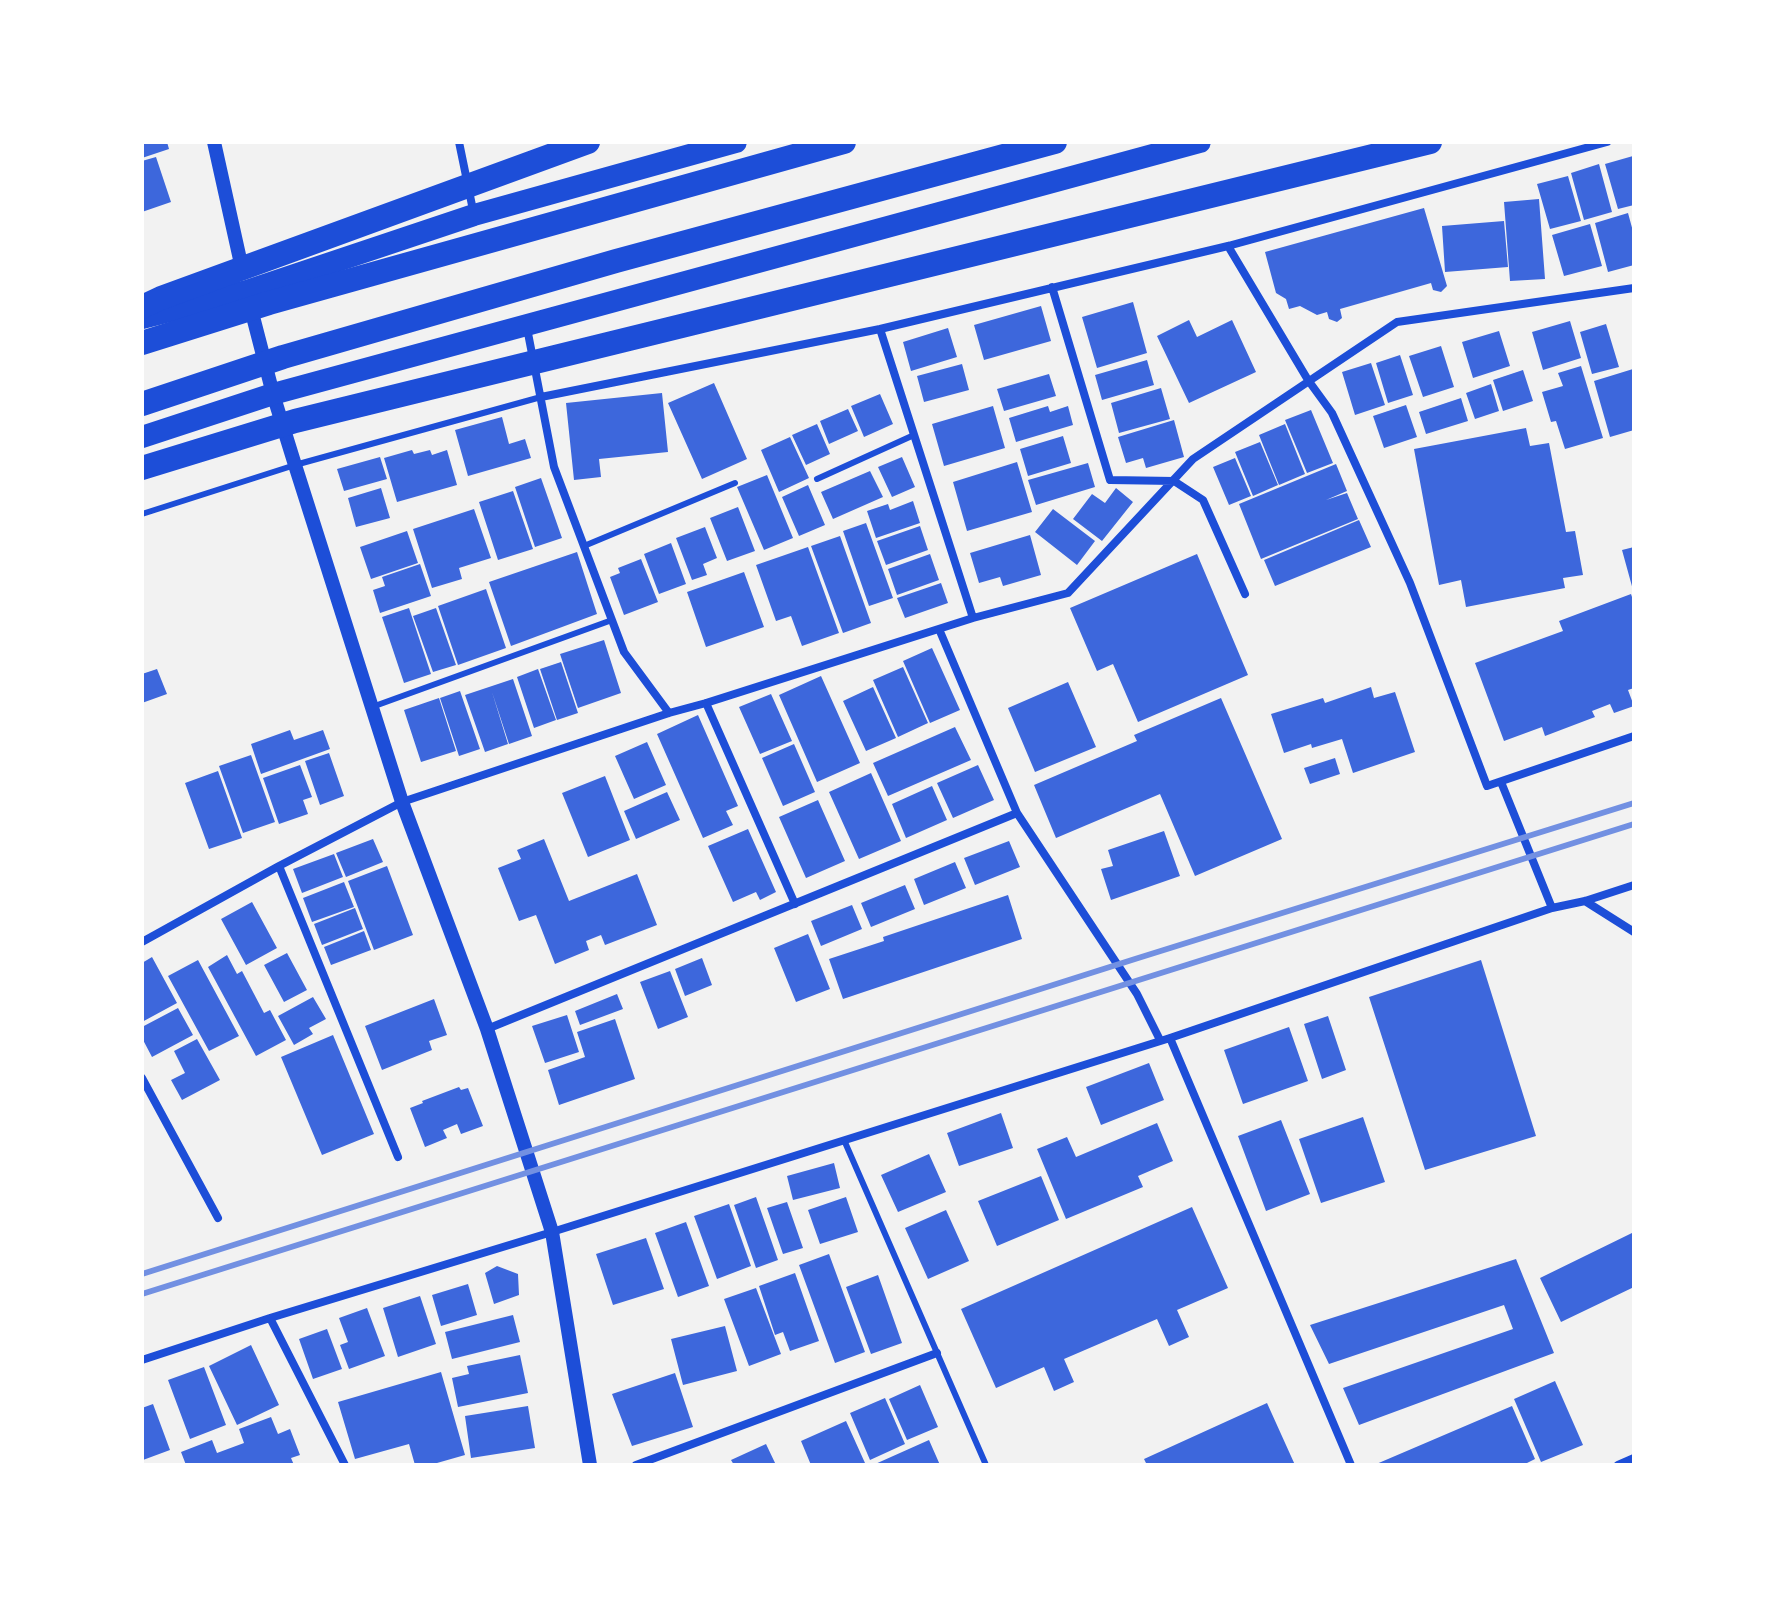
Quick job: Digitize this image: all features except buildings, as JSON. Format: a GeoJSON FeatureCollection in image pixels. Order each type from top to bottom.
{"type":"FeatureCollection","features":[{"type":"Feature","properties":{"kind":"highway"},"geometry":{"type":"LineString","coordinates":[[142,307],[588,142]]}},
{"type":"Feature","properties":{"kind":"highway"},"geometry":{"type":"LineString","coordinates":[[142,318],[247,291],[474,215],[736,142]]}},
{"type":"Feature","properties":{"kind":"highway"},"geometry":{"type":"LineString","coordinates":[[142,343],[315,290],[844,142]]}},
{"type":"Feature","properties":{"kind":"highway"},"geometry":{"type":"LineString","coordinates":[[142,404],[313,348],[616,261],[1055,142]]}},
{"type":"Feature","properties":{"kind":"highway"},"geometry":{"type":"LineString","coordinates":[[142,437],[273,394],[1200,142]]}},
{"type":"Feature","properties":{"kind":"highway"},"geometry":{"type":"LineString","coordinates":[[142,468],[295,421],[1430,142]]}},
{"type":"Feature","properties":{"kind":"street"},"geometry":{"type":"LineString","coordinates":[[214,142],[247,291],[295,465],[402,802],[487,1029],[552,1232],[590,1465]]}},
{"type":"Feature","properties":{"kind":"street"},"geometry":{"type":"LineString","coordinates":[[459,142],[474,215]]}},
{"type":"Feature","properties":{"kind":"street"},"geometry":{"type":"LineString","coordinates":[[541,397],[880,329],[1228,246],[1607,142]]}},
{"type":"Feature","properties":{"kind":"street"},"geometry":{"type":"LineString","coordinates":[[1228,246],[1308,380],[1332,413],[1410,583],[1487,786],[1634,736]]}},
{"type":"Feature","properties":{"kind":"street"},"geometry":{"type":"LineString","coordinates":[[1052,287],[1110,480],[1174,481],[1203,500],[1245,594]]}},
{"type":"Feature","properties":{"kind":"street"},"geometry":{"type":"LineString","coordinates":[[142,942],[402,802],[669,713],[973,618],[1068,593],[1193,459],[1397,322],[1634,288]]}},
{"type":"Feature","properties":{"kind":"street"},"geometry":{"type":"LineString","coordinates":[[527,325],[554,467],[624,652],[669,713]]}},
{"type":"Feature","properties":{"kind":"street"},"geometry":{"type":"LineString","coordinates":[[880,329],[973,618]]}},
{"type":"Feature","properties":{"kind":"street"},"geometry":{"type":"LineString","coordinates":[[939,629],[1017,813],[1137,994],[1160,1040]]}},
{"type":"Feature","properties":{"kind":"street"},"geometry":{"type":"LineString","coordinates":[[706,703],[795,904]]}},
{"type":"Feature","properties":{"kind":"street"},"geometry":{"type":"LineString","coordinates":[[1501,782],[1552,908]]}},
{"type":"Feature","properties":{"kind":"street"},"geometry":{"type":"LineString","coordinates":[[487,1029],[1017,813]]}},
{"type":"Feature","properties":{"kind":"street"},"geometry":{"type":"LineString","coordinates":[[279,866],[398,1157]]}},
{"type":"Feature","properties":{"kind":"street"},"geometry":{"type":"LineString","coordinates":[[142,1360],[1170,1038],[1552,908],[1634,885]]}},
{"type":"Feature","properties":{"kind":"street"},"geometry":{"type":"LineString","coordinates":[[1585,901],[1634,932]]}},
{"type":"Feature","properties":{"kind":"street"},"geometry":{"type":"LineString","coordinates":[[1170,1038],[1351,1465]]}},
{"type":"Feature","properties":{"kind":"street"},"geometry":{"type":"LineString","coordinates":[[142,1078],[218,1218]]}},
{"type":"Feature","properties":{"kind":"street"},"geometry":{"type":"LineString","coordinates":[[270,1318],[345,1465]]}},
{"type":"Feature","properties":{"kind":"street"},"geometry":{"type":"LineString","coordinates":[[636,1465],[937,1353]]}},
{"type":"Feature","properties":{"kind":"street"},"geometry":{"type":"LineString","coordinates":[[1618,1465],[1634,1458]]}},
{"type":"Feature","properties":{"kind":"lane"},"geometry":{"type":"LineString","coordinates":[[142,514],[295,465],[541,397]]}},
{"type":"Feature","properties":{"kind":"lane"},"geometry":{"type":"LineString","coordinates":[[817,479],[914,435]]}},
{"type":"Feature","properties":{"kind":"lane"},"geometry":{"type":"LineString","coordinates":[[584,546],[735,483]]}},
{"type":"Feature","properties":{"kind":"lane"},"geometry":{"type":"LineString","coordinates":[[372,707],[612,620]]}},
{"type":"Feature","properties":{"kind":"lane"},"geometry":{"type":"LineString","coordinates":[[844,1140],[986,1465]]}},
{"type":"Feature","properties":{"kind":"railway"},"geometry":{"type":"LineString","coordinates":[[142,1274],[1634,803]]}},
{"type":"Feature","properties":{"kind":"railway"},"geometry":{"type":"LineString","coordinates":[[142,1294],[1634,824]]}}]}
